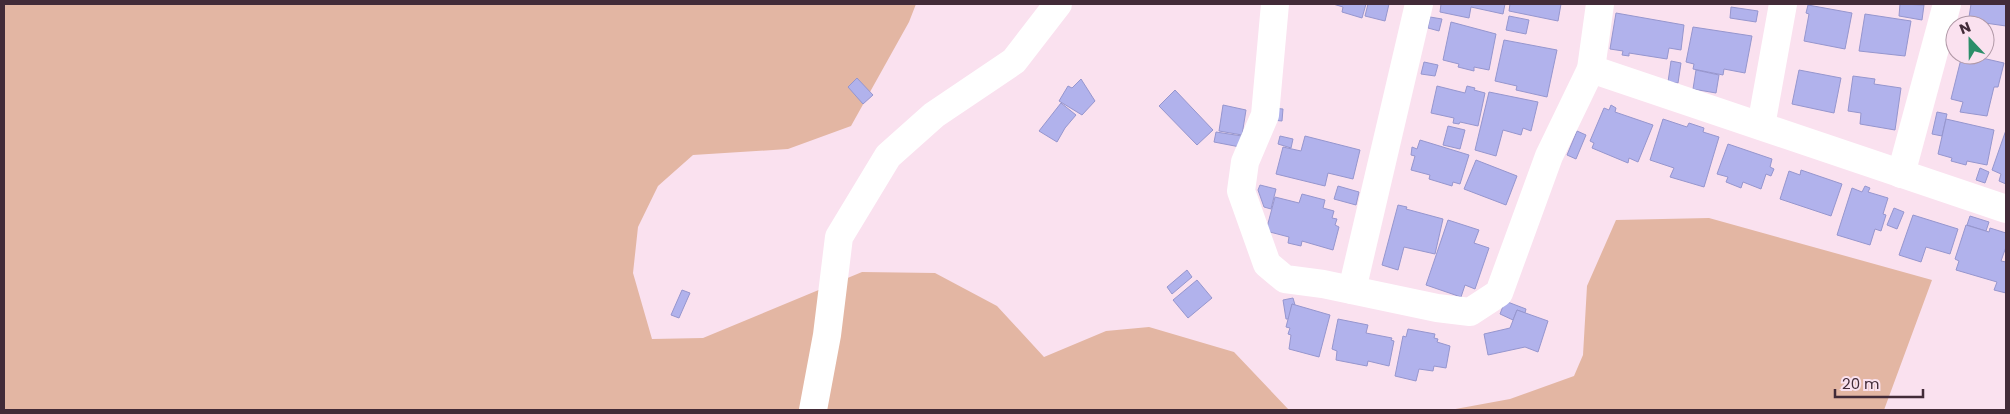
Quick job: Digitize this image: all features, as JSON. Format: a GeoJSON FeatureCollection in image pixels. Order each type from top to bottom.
{"type":"FeatureCollection","features":[{"type":"Feature","properties":{"kind":"street"},"geometry":{"type":"LineString","coordinates":[[813,410],[827,335],[839,237],[888,156],[934,116],[1014,61],[1058,4]]}},
{"type":"Feature","properties":{"kind":"street"},"geometry":{"type":"LineString","coordinates":[[1275,4],[1265,115],[1245,162],[1241,191],[1267,264],[1286,279],[1352,290],[1437,308],[1470,312],[1499,293],[1549,156],[1591,70],[1600,4]]}},
{"type":"Feature","properties":{"kind":"street"},"geometry":{"type":"LineString","coordinates":[[1352,290],[1419,4]]}},
{"type":"Feature","properties":{"kind":"street"},"geometry":{"type":"LineString","coordinates":[[1761,126],[1783,4]]}},
{"type":"Feature","properties":{"kind":"street"},"geometry":{"type":"LineString","coordinates":[[1901,174],[1947,4]]}},
{"type":"Feature","properties":{"kind":"street"},"geometry":{"type":"LineString","coordinates":[[1591,70],[2006,209]]}},
{"type":"Feature","properties":{"kind":"shaded area"},"geometry":{"type":"Polygon","coordinates":[[[4,4],[916,4],[909,22],[851,126],[788,149],[693,155],[658,186],[638,227],[633,273],[652,339],[703,338],[862,272],[935,273],[997,306],[1044,357],[1106,331],[1149,327],[1234,352],[1289,410],[4,410],[4,4]]]}},
{"type":"Feature","properties":{"kind":"shaded area"},"geometry":{"type":"Polygon","coordinates":[[[1709,218],[1932,280],[1884,410],[1450,410],[1510,399],[1574,376],[1583,355],[1587,286],[1616,220],[1709,218]]]}},
{"type":"Feature","properties":{"kind":"building"},"geometry":{"type":"Polygon","coordinates":[[[1333,4],[1366,4],[1362,18],[1342,12],[1343,7],[1333,4]]]}},
{"type":"Feature","properties":{"kind":"building"},"geometry":{"type":"Polygon","coordinates":[[[1368,4],[1389,4],[1385,21],[1365,16],[1368,4]]]}},
{"type":"Feature","properties":{"kind":"building"},"geometry":{"type":"Polygon","coordinates":[[[1441,4],[1505,4],[1503,14],[1471,7],[1469,18],[1440,12],[1441,4]]]}},
{"type":"Feature","properties":{"kind":"building"},"geometry":{"type":"Polygon","coordinates":[[[1510,4],[1561,4],[1558,21],[1509,11],[1510,4]]]}},
{"type":"Feature","properties":{"kind":"building"},"geometry":{"type":"Polygon","coordinates":[[[1900,4],[1924,5],[1922,20],[1899,16],[1900,4]]]}},
{"type":"Feature","properties":{"kind":"building"},"geometry":{"type":"Polygon","coordinates":[[[1971,4],[2006,4],[2006,26],[1995,24],[1995,15],[1969,15],[1971,4]]]}},
{"type":"Feature","properties":{"kind":"building"},"geometry":{"type":"Polygon","coordinates":[[[1808,5],[1852,13],[1845,49],[1804,41],[1809,14],[1806,13],[1808,5]]]}},
{"type":"Feature","properties":{"kind":"building"},"geometry":{"type":"Polygon","coordinates":[[[1731,7],[1758,11],[1756,22],[1730,18],[1731,7]]]}},
{"type":"Feature","properties":{"kind":"building"},"geometry":{"type":"Polygon","coordinates":[[[1616,13],[1684,25],[1681,50],[1669,48],[1667,59],[1629,53],[1629,56],[1622,55],[1623,51],[1610,49],[1616,13]]]}},
{"type":"Feature","properties":{"kind":"building"},"geometry":{"type":"Polygon","coordinates":[[[1865,14],[1911,21],[1905,56],[1859,51],[1865,14]]]}},
{"type":"Feature","properties":{"kind":"building"},"geometry":{"type":"Polygon","coordinates":[[[1509,16],[1529,20],[1526,34],[1506,30],[1509,16]]]}},
{"type":"Feature","properties":{"kind":"building"},"geometry":{"type":"Polygon","coordinates":[[[1430,17],[1442,19],[1439,31],[1428,28],[1430,17]]]}},
{"type":"Feature","properties":{"kind":"building"},"geometry":{"type":"Polygon","coordinates":[[[1451,22],[1496,34],[1489,70],[1474,67],[1474,71],[1458,67],[1459,64],[1443,60],[1451,22]]]}},
{"type":"Feature","properties":{"kind":"building"},"geometry":{"type":"Polygon","coordinates":[[[1693,27],[1752,36],[1745,73],[1724,69],[1723,75],[1693,69],[1694,64],[1686,62],[1693,27]]]}},
{"type":"Feature","properties":{"kind":"building"},"geometry":{"type":"Polygon","coordinates":[[[1504,40],[1557,50],[1547,97],[1516,90],[1517,86],[1495,81],[1504,40]]]}},
{"type":"Feature","properties":{"kind":"building"},"geometry":{"type":"Polygon","coordinates":[[[1671,61],[1681,63],[1678,83],[1668,82],[1671,61]]]}},
{"type":"Feature","properties":{"kind":"building"},"geometry":{"type":"Polygon","coordinates":[[[1995,61],[2004,63],[1998,87],[1994,87],[1987,116],[1960,112],[1963,102],[1951,99],[1960,65],[1995,65],[1995,61]]]}},
{"type":"Feature","properties":{"kind":"building"},"geometry":{"type":"Polygon","coordinates":[[[1424,62],[1438,65],[1435,76],[1421,74],[1424,62]]]}},
{"type":"Feature","properties":{"kind":"building"},"geometry":{"type":"Polygon","coordinates":[[[1696,70],[1719,75],[1716,93],[1693,89],[1696,70]]]}},
{"type":"Feature","properties":{"kind":"building"},"geometry":{"type":"Polygon","coordinates":[[[1799,70],[1841,78],[1834,113],[1792,104],[1799,70]]]}},
{"type":"Feature","properties":{"kind":"building"},"geometry":{"type":"Polygon","coordinates":[[[1853,76],[1875,79],[1874,84],[1901,88],[1895,130],[1860,124],[1861,113],[1848,111],[1853,76]]]}},
{"type":"Feature","properties":{"kind":"building"},"geometry":{"type":"Polygon","coordinates":[[[857,78],[873,95],[863,104],[848,87],[857,78]]]}},
{"type":"Feature","properties":{"kind":"building"},"geometry":{"type":"Polygon","coordinates":[[[1081,79],[1095,101],[1082,115],[1059,101],[1068,86],[1072,88],[1081,79]]]}},
{"type":"Feature","properties":{"kind":"building"},"geometry":{"type":"Polygon","coordinates":[[[1437,86],[1465,93],[1467,86],[1485,93],[1478,126],[1460,122],[1459,124],[1453,123],[1454,118],[1431,113],[1437,86]]]}},
{"type":"Feature","properties":{"kind":"building"},"geometry":{"type":"Polygon","coordinates":[[[1175,90],[1213,130],[1197,145],[1159,106],[1175,90]]]}},
{"type":"Feature","properties":{"kind":"building"},"geometry":{"type":"Polygon","coordinates":[[[1489,92],[1538,102],[1531,131],[1523,128],[1521,135],[1503,130],[1496,156],[1475,150],[1489,92]]]}},
{"type":"Feature","properties":{"kind":"building"},"geometry":{"type":"Polygon","coordinates":[[[1061,103],[1076,115],[1065,128],[1057,142],[1039,131],[1061,103]]]}},
{"type":"Feature","properties":{"kind":"building"},"geometry":{"type":"Polygon","coordinates":[[[1223,105],[1246,110],[1242,135],[1219,131],[1223,105]]]}},
{"type":"Feature","properties":{"kind":"building"},"geometry":{"type":"Polygon","coordinates":[[[1611,105],[1616,108],[1615,112],[1653,125],[1638,162],[1629,158],[1628,163],[1592,148],[1594,143],[1590,141],[1604,108],[1609,110],[1611,105]]]}},
{"type":"Feature","properties":{"kind":"building"},"geometry":{"type":"Polygon","coordinates":[[[1272,108],[1283,109],[1282,121],[1272,120],[1272,108]]]}},
{"type":"Feature","properties":{"kind":"building"},"geometry":{"type":"Polygon","coordinates":[[[1937,112],[1947,114],[1942,136],[1932,134],[1937,112]]]}},
{"type":"Feature","properties":{"kind":"building"},"geometry":{"type":"Polygon","coordinates":[[[1663,119],[1687,127],[1689,123],[1704,128],[1703,132],[1719,137],[1704,187],[1670,177],[1674,168],[1650,160],[1663,119]]]}},
{"type":"Feature","properties":{"kind":"building"},"geometry":{"type":"Polygon","coordinates":[[[1946,119],[1994,130],[1987,165],[1967,161],[1966,165],[1951,161],[1952,158],[1938,154],[1946,119]]]}},
{"type":"Feature","properties":{"kind":"building"},"geometry":{"type":"Polygon","coordinates":[[[1448,126],[1465,130],[1460,149],[1443,145],[1448,126]]]}},
{"type":"Feature","properties":{"kind":"building"},"geometry":{"type":"Polygon","coordinates":[[[2006,130],[2006,184],[1999,181],[2001,174],[1992,170],[2006,130]]]}},
{"type":"Feature","properties":{"kind":"building"},"geometry":{"type":"Polygon","coordinates":[[[1577,131],[1586,135],[1576,159],[1567,155],[1577,131]]]}},
{"type":"Feature","properties":{"kind":"building"},"geometry":{"type":"Polygon","coordinates":[[[1216,132],[1242,136],[1240,147],[1214,142],[1216,132]]]}},
{"type":"Feature","properties":{"kind":"building"},"geometry":{"type":"Polygon","coordinates":[[[1280,136],[1293,139],[1291,148],[1278,144],[1280,136]]]}},
{"type":"Feature","properties":{"kind":"building"},"geometry":{"type":"Polygon","coordinates":[[[1305,136],[1360,150],[1353,179],[1328,173],[1325,186],[1276,174],[1283,147],[1301,151],[1305,136]]]}},
{"type":"Feature","properties":{"kind":"building"},"geometry":{"type":"Polygon","coordinates":[[[1420,140],[1469,155],[1460,184],[1453,182],[1452,186],[1429,179],[1430,175],[1411,170],[1415,156],[1411,155],[1412,147],[1417,149],[1420,140]]]}},
{"type":"Feature","properties":{"kind":"building"},"geometry":{"type":"Polygon","coordinates":[[[1728,144],[1772,159],[1770,167],[1774,169],[1771,176],[1766,174],[1761,189],[1743,182],[1741,188],[1726,182],[1728,177],[1717,174],[1728,144]]]}},
{"type":"Feature","properties":{"kind":"building"},"geometry":{"type":"Polygon","coordinates":[[[1476,160],[1517,176],[1506,205],[1464,189],[1476,160]]]}},
{"type":"Feature","properties":{"kind":"building"},"geometry":{"type":"Polygon","coordinates":[[[1980,168],[1989,172],[1985,183],[1976,180],[1980,168]]]}},
{"type":"Feature","properties":{"kind":"building"},"geometry":{"type":"Polygon","coordinates":[[[1801,170],[1842,184],[1831,216],[1780,199],[1789,171],[1800,175],[1801,170]]]}},
{"type":"Feature","properties":{"kind":"building"},"geometry":{"type":"Polygon","coordinates":[[[1260,185],[1276,189],[1271,209],[1264,207],[1258,190],[1260,185]]]}},
{"type":"Feature","properties":{"kind":"building"},"geometry":{"type":"Polygon","coordinates":[[[1338,186],[1359,192],[1356,205],[1334,199],[1338,186]]]}},
{"type":"Feature","properties":{"kind":"building"},"geometry":{"type":"Polygon","coordinates":[[[1865,186],[1870,188],[1868,192],[1888,198],[1883,214],[1886,215],[1881,231],[1875,229],[1870,245],[1837,235],[1852,188],[1862,192],[1865,186]]]}},
{"type":"Feature","properties":{"kind":"building"},"geometry":{"type":"Polygon","coordinates":[[[1302,194],[1325,200],[1323,208],[1334,211],[1332,218],[1337,219],[1335,225],[1339,227],[1333,250],[1302,241],[1301,246],[1288,243],[1289,237],[1266,231],[1275,197],[1299,203],[1302,194]]]}},
{"type":"Feature","properties":{"kind":"building"},"geometry":{"type":"Polygon","coordinates":[[[1398,205],[1443,219],[1435,254],[1404,247],[1398,270],[1382,265],[1398,205]]]}},
{"type":"Feature","properties":{"kind":"building"},"geometry":{"type":"Polygon","coordinates":[[[1894,208],[1904,212],[1897,229],[1887,225],[1894,208]]]}},
{"type":"Feature","properties":{"kind":"building"},"geometry":{"type":"Polygon","coordinates":[[[1913,215],[1958,229],[1950,254],[1926,247],[1921,262],[1899,255],[1913,215]]]}},
{"type":"Feature","properties":{"kind":"building"},"geometry":{"type":"Polygon","coordinates":[[[1970,216],[1989,222],[1986,231],[1967,225],[1970,216]]]}},
{"type":"Feature","properties":{"kind":"building"},"geometry":{"type":"Polygon","coordinates":[[[1448,220],[1479,230],[1474,243],[1489,248],[1475,289],[1465,285],[1461,297],[1426,285],[1448,220]]]}},
{"type":"Feature","properties":{"kind":"building"},"geometry":{"type":"Polygon","coordinates":[[[1966,225],[1989,232],[1990,228],[2006,233],[2006,247],[2001,261],[2006,262],[2006,293],[1994,290],[1997,282],[1956,270],[1959,261],[1955,259],[1966,225]]]}},
{"type":"Feature","properties":{"kind":"building"},"geometry":{"type":"Polygon","coordinates":[[[1187,270],[1192,277],[1172,294],[1167,287],[1187,270]]]}},
{"type":"Feature","properties":{"kind":"building"},"geometry":{"type":"Polygon","coordinates":[[[1197,280],[1212,298],[1188,318],[1173,300],[1197,280]]]}},
{"type":"Feature","properties":{"kind":"building"},"geometry":{"type":"Polygon","coordinates":[[[682,290],[690,293],[679,318],[671,315],[682,290]]]}},
{"type":"Feature","properties":{"kind":"building"},"geometry":{"type":"Polygon","coordinates":[[[1293,298],[1295,305],[1292,304],[1289,319],[1286,319],[1283,300],[1293,298]]]}},
{"type":"Feature","properties":{"kind":"building"},"geometry":{"type":"Polygon","coordinates":[[[1505,301],[1526,309],[1525,313],[1517,310],[1513,320],[1500,314],[1505,301]]]}},
{"type":"Feature","properties":{"kind":"building"},"geometry":{"type":"Polygon","coordinates":[[[1292,304],[1330,315],[1319,357],[1289,349],[1291,335],[1288,334],[1290,328],[1286,327],[1292,304]]]}},
{"type":"Feature","properties":{"kind":"building"},"geometry":{"type":"Polygon","coordinates":[[[1517,310],[1548,321],[1538,352],[1525,347],[1488,355],[1484,334],[1510,328],[1517,310]]]}},
{"type":"Feature","properties":{"kind":"building"},"geometry":{"type":"Polygon","coordinates":[[[1338,319],[1368,325],[1366,333],[1392,338],[1391,340],[1394,341],[1389,366],[1368,361],[1367,366],[1336,360],[1337,351],[1332,349],[1338,319]]]}},
{"type":"Feature","properties":{"kind":"building"},"geometry":{"type":"Polygon","coordinates":[[[1408,329],[1435,334],[1434,338],[1438,339],[1437,342],[1450,346],[1446,368],[1434,366],[1433,371],[1419,369],[1416,381],[1395,376],[1403,336],[1406,337],[1408,329]]]}}]}
